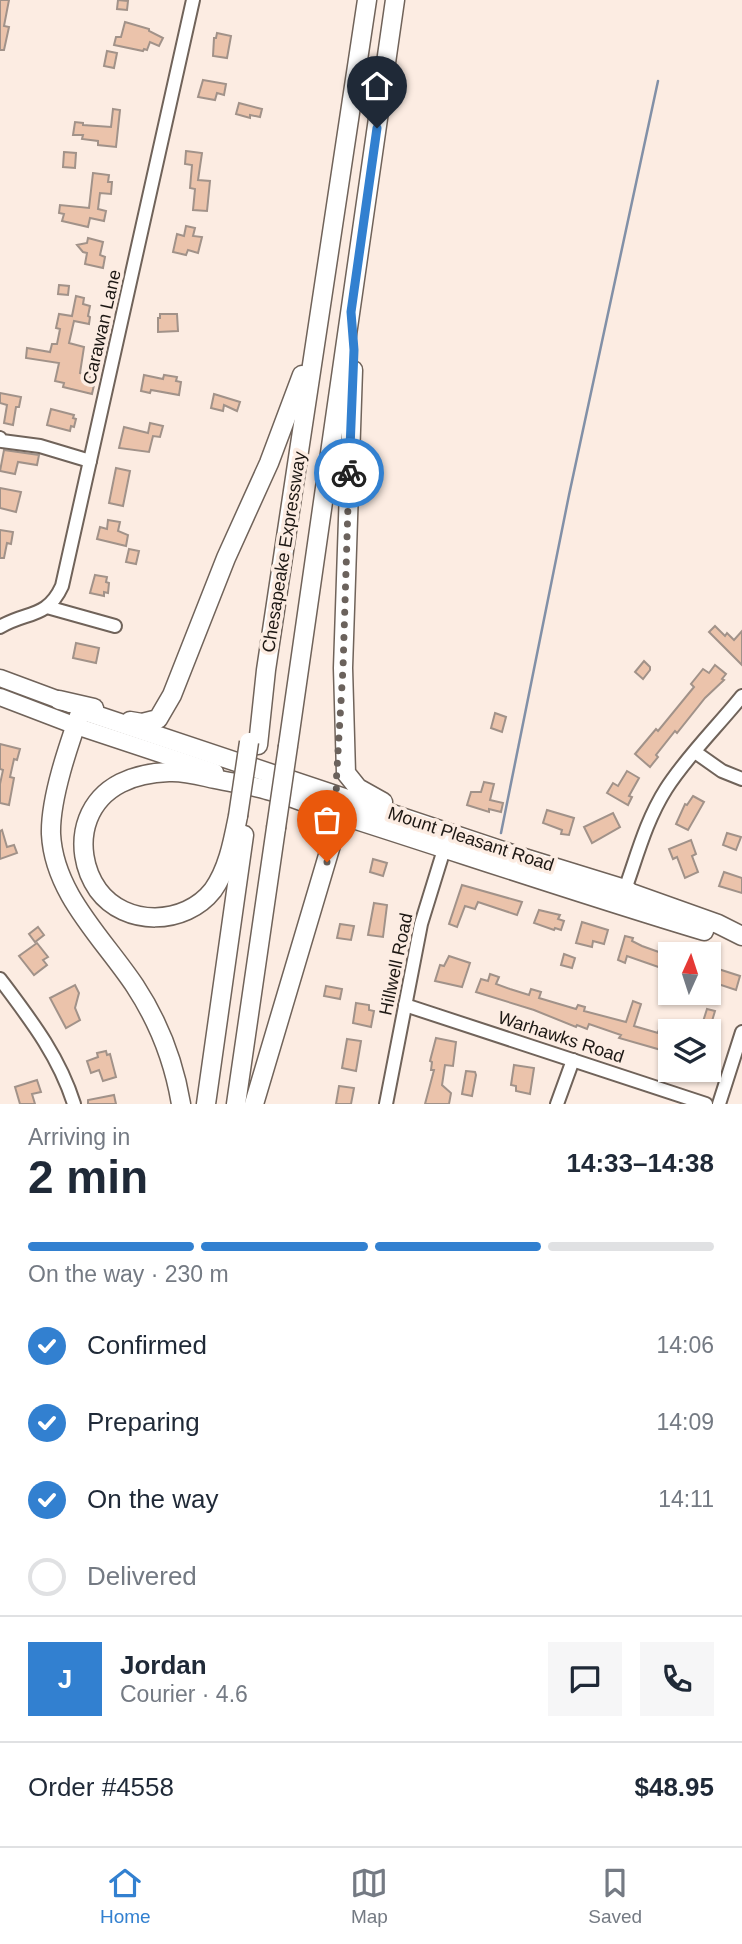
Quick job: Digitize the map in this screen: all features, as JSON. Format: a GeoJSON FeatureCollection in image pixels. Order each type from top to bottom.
{"type":"FeatureCollection","features":[{"type":"Feature","properties":{"kind":"highway","name":"Chesapeake Expressway"},"geometry":{"type":"LineString","coordinates":[[206,1104],[253,743],[367,0]]}},
{"type":"Feature","properties":{"kind":"highway","name":"Chesapeake Expressway"},"geometry":{"type":"LineString","coordinates":[[236,1104],[395,0]]}},
{"type":"Feature","properties":{"kind":"highway"},"geometry":{"type":"LineString","coordinates":[[59,699],[142,723],[149,723],[162,716],[294,398],[303,370],[317,282],[335,214]]}},
{"type":"Feature","properties":{"kind":"highway"},"geometry":{"type":"LineString","coordinates":[[254,1104],[340,815],[337,795],[354,350],[351,312]]}},
{"type":"Feature","properties":{"kind":"highway"},"geometry":{"type":"LineString","coordinates":[[343,668],[345,767],[351,781],[447,841]]}},
{"type":"Feature","properties":{"kind":"highway"},"geometry":{"type":"LineString","coordinates":[[78,718],[53,808],[51,831],[54,856],[74,903],[130,979],[152,1017],[173,1070],[181,1104]]}},
{"type":"Feature","properties":{"kind":"highway","name":"Mount Pleasant Road"},"geometry":{"type":"LineString","coordinates":[[78,718],[337,795],[447,841]]}},
{"type":"Feature","properties":{"kind":"highway"},"geometry":{"type":"LineString","coordinates":[[243,817],[220,878],[211,893],[181,912],[150,918],[121,910],[105,898],[89,874],[83,842],[87,820],[100,799],[129,778],[172,771],[267,790]]}},
{"type":"Feature","properties":{"kind":"highway","name":"Mount Pleasant Road"},"geometry":{"type":"LineString","coordinates":[[267,790],[340,815],[447,841],[622,897],[631,893],[718,924],[742,937]]}},
{"type":"Feature","properties":{"kind":"main road","name":"Mount Pleasant Road"},"geometry":{"type":"LineString","coordinates":[[0,678],[59,699],[78,718]]}},
{"type":"Feature","properties":{"kind":"main road","name":"Mount Pleasant Road"},"geometry":{"type":"LineString","coordinates":[[0,697],[78,718],[267,790]]}},
{"type":"Feature","properties":{"kind":"street","name":"Carawan Lane"},"geometry":{"type":"LineString","coordinates":[[47,607],[55,600],[62,586],[193,0]]}},
{"type":"Feature","properties":{"kind":"street"},"geometry":{"type":"LineString","coordinates":[[0,438],[2,441],[40,446],[90,461]]}},
{"type":"Feature","properties":{"kind":"street"},"geometry":{"type":"LineString","coordinates":[[0,627],[40,613],[47,607],[115,626]]}},
{"type":"Feature","properties":{"kind":"street"},"geometry":{"type":"LineString","coordinates":[[622,897],[653,814],[665,791],[742,696]]}},
{"type":"Feature","properties":{"kind":"street"},"geometry":{"type":"LineString","coordinates":[[695,752],[722,771],[742,779]]}},
{"type":"Feature","properties":{"kind":"street","name":"Hillwell Road"},"geometry":{"type":"LineString","coordinates":[[386,1104],[421,924],[447,841]]}},
{"type":"Feature","properties":{"kind":"street"},"geometry":{"type":"LineString","coordinates":[[0,979],[46,1041],[61,1067],[74,1104]]}},
{"type":"Feature","properties":{"kind":"street","name":"Warhawks Road"},"geometry":{"type":"LineString","coordinates":[[405,1006],[573,1060],[686,1101],[706,1104]]}},
{"type":"Feature","properties":{"kind":"street"},"geometry":{"type":"LineString","coordinates":[[719,1104],[742,1032]]}},
{"type":"Feature","properties":{"kind":"street"},"geometry":{"type":"LineString","coordinates":[[557,1104],[573,1060]]}},
{"type":"Feature","properties":{"kind":"building"},"geometry":{"type":"Polygon","coordinates":[[[0,0],[9,0],[4,26],[9,27],[4,50],[0,50],[0,0]]]}},
{"type":"Feature","properties":{"kind":"building"},"geometry":{"type":"Polygon","coordinates":[[[118,0],[128,1],[127,10],[117,9],[118,0]]]}},
{"type":"Feature","properties":{"kind":"building"},"geometry":{"type":"Polygon","coordinates":[[[125,22],[149,29],[163,38],[159,46],[150,42],[147,50],[143,51],[114,45],[116,37],[121,37],[125,22]]]}},
{"type":"Feature","properties":{"kind":"building"},"geometry":{"type":"Polygon","coordinates":[[[217,33],[231,36],[227,58],[213,56],[217,33]]]}},
{"type":"Feature","properties":{"kind":"building"},"geometry":{"type":"Polygon","coordinates":[[[107,51],[117,53],[114,68],[104,66],[107,51]]]}},
{"type":"Feature","properties":{"kind":"building"},"geometry":{"type":"Polygon","coordinates":[[[203,80],[226,84],[224,95],[217,93],[215,100],[198,97],[203,80]]]}},
{"type":"Feature","properties":{"kind":"building"},"geometry":{"type":"Polygon","coordinates":[[[239,103],[262,109],[260,117],[250,115],[250,118],[236,114],[239,103]]]}},
{"type":"Feature","properties":{"kind":"building"},"geometry":{"type":"Polygon","coordinates":[[[113,109],[120,110],[116,147],[98,145],[98,141],[82,139],[83,135],[73,135],[75,122],[111,127],[113,109]]]}},
{"type":"Feature","properties":{"kind":"building"},"geometry":{"type":"Polygon","coordinates":[[[186,151],[202,153],[198,180],[210,181],[207,211],[193,210],[195,189],[190,188],[192,165],[185,164],[186,151]]]}},
{"type":"Feature","properties":{"kind":"building"},"geometry":{"type":"Polygon","coordinates":[[[64,152],[76,153],[75,168],[63,167],[64,152]]]}},
{"type":"Feature","properties":{"kind":"building"},"geometry":{"type":"Polygon","coordinates":[[[93,173],[109,175],[108,182],[112,182],[111,194],[100,193],[98,209],[106,211],[104,221],[90,218],[88,227],[62,221],[64,214],[59,213],[60,205],[89,208],[93,173]]]}},
{"type":"Feature","properties":{"kind":"building"},"geometry":{"type":"Polygon","coordinates":[[[186,226],[195,228],[193,236],[202,237],[198,253],[188,250],[186,255],[173,252],[177,234],[184,236],[186,226]]]}},
{"type":"Feature","properties":{"kind":"building"},"geometry":{"type":"Polygon","coordinates":[[[88,238],[103,242],[100,255],[105,257],[103,268],[85,264],[87,253],[77,245],[87,243],[88,238]]]}},
{"type":"Feature","properties":{"kind":"building"},"geometry":{"type":"Polygon","coordinates":[[[59,285],[69,286],[68,295],[58,294],[59,285]]]}},
{"type":"Feature","properties":{"kind":"building"},"geometry":{"type":"Polygon","coordinates":[[[76,296],[84,298],[83,304],[90,306],[89,324],[74,321],[69,343],[84,347],[80,373],[90,376],[89,380],[94,385],[92,394],[63,387],[64,383],[55,381],[59,363],[26,358],[27,348],[50,352],[52,344],[57,344],[59,314],[72,316],[76,296]]]}},
{"type":"Feature","properties":{"kind":"building"},"geometry":{"type":"Polygon","coordinates":[[[160,314],[177,314],[178,331],[158,332],[160,314]]]}},
{"type":"Feature","properties":{"kind":"building"},"geometry":{"type":"Polygon","coordinates":[[[144,375],[163,379],[164,375],[177,377],[176,381],[181,382],[179,395],[141,391],[144,375]]]}},
{"type":"Feature","properties":{"kind":"building"},"geometry":{"type":"Polygon","coordinates":[[[0,393],[21,397],[13,425],[4,423],[7,405],[0,403],[0,393]]]}},
{"type":"Feature","properties":{"kind":"building"},"geometry":{"type":"Polygon","coordinates":[[[214,394],[240,402],[237,411],[224,405],[223,411],[211,408],[214,394]]]}},
{"type":"Feature","properties":{"kind":"building"},"geometry":{"type":"Polygon","coordinates":[[[51,409],[74,415],[74,427],[71,426],[70,431],[47,425],[51,409]]]}},
{"type":"Feature","properties":{"kind":"building"},"geometry":{"type":"Polygon","coordinates":[[[150,423],[163,426],[160,437],[153,436],[149,452],[119,448],[124,427],[148,433],[150,423]]]}},
{"type":"Feature","properties":{"kind":"building"},"geometry":{"type":"Polygon","coordinates":[[[4,450],[39,455],[37,465],[18,462],[15,474],[0,471],[4,450]]]}},
{"type":"Feature","properties":{"kind":"building"},"geometry":{"type":"Polygon","coordinates":[[[116,468],[130,471],[123,506],[109,503],[116,468]]]}},
{"type":"Feature","properties":{"kind":"building"},"geometry":{"type":"Polygon","coordinates":[[[0,488],[21,492],[16,512],[0,508],[0,488]]]}},
{"type":"Feature","properties":{"kind":"building"},"geometry":{"type":"Polygon","coordinates":[[[108,520],[120,522],[118,531],[128,535],[126,546],[97,539],[100,527],[107,529],[108,520]]]}},
{"type":"Feature","properties":{"kind":"building"},"geometry":{"type":"Polygon","coordinates":[[[0,530],[13,532],[4,558],[0,558],[0,530]]]}},
{"type":"Feature","properties":{"kind":"building"},"geometry":{"type":"Polygon","coordinates":[[[129,549],[139,551],[136,564],[126,562],[129,549]]]}},
{"type":"Feature","properties":{"kind":"building"},"geometry":{"type":"Polygon","coordinates":[[[95,575],[107,577],[108,593],[104,592],[104,596],[90,593],[95,575]]]}},
{"type":"Feature","properties":{"kind":"building"},"geometry":{"type":"Polygon","coordinates":[[[715,626],[725,636],[727,633],[734,640],[742,631],[742,665],[709,632],[715,626]]]}},
{"type":"Feature","properties":{"kind":"building"},"geometry":{"type":"Polygon","coordinates":[[[76,643],[99,648],[96,663],[73,658],[76,643]]]}},
{"type":"Feature","properties":{"kind":"building"},"geometry":{"type":"Polygon","coordinates":[[[644,661],[650,670],[643,679],[635,672],[644,661]]]}},
{"type":"Feature","properties":{"kind":"building"},"geometry":{"type":"Polygon","coordinates":[[[715,665],[726,674],[722,679],[724,680],[705,698],[677,733],[675,731],[650,767],[635,754],[694,687],[691,684],[703,669],[709,673],[715,665]]]}},
{"type":"Feature","properties":{"kind":"building"},"geometry":{"type":"Polygon","coordinates":[[[495,713],[506,717],[502,732],[491,728],[495,713]]]}},
{"type":"Feature","properties":{"kind":"building"},"geometry":{"type":"Polygon","coordinates":[[[0,744],[20,749],[17,760],[14,759],[10,777],[14,778],[9,805],[0,803],[3,770],[0,769],[0,744]]]}},
{"type":"Feature","properties":{"kind":"building"},"geometry":{"type":"Polygon","coordinates":[[[627,771],[639,778],[629,796],[632,797],[628,805],[607,793],[613,783],[618,786],[627,771]]]}},
{"type":"Feature","properties":{"kind":"building"},"geometry":{"type":"Polygon","coordinates":[[[484,782],[494,784],[490,800],[503,803],[501,812],[489,809],[489,812],[467,805],[471,792],[481,792],[484,782]]]}},
{"type":"Feature","properties":{"kind":"building"},"geometry":{"type":"Polygon","coordinates":[[[693,796],[704,802],[688,830],[676,824],[685,804],[687,805],[693,796]]]}},
{"type":"Feature","properties":{"kind":"building"},"geometry":{"type":"Polygon","coordinates":[[[547,810],[574,818],[569,835],[561,834],[562,830],[543,823],[547,810]]]}},
{"type":"Feature","properties":{"kind":"building"},"geometry":{"type":"Polygon","coordinates":[[[613,813],[620,827],[592,843],[584,827],[613,813]]]}},
{"type":"Feature","properties":{"kind":"building"},"geometry":{"type":"Polygon","coordinates":[[[2,830],[7,847],[14,845],[17,853],[0,859],[0,831],[2,830]]]}},
{"type":"Feature","properties":{"kind":"building"},"geometry":{"type":"Polygon","coordinates":[[[727,833],[741,837],[736,850],[723,845],[727,833]]]}},
{"type":"Feature","properties":{"kind":"building"},"geometry":{"type":"Polygon","coordinates":[[[691,840],[696,854],[692,856],[698,872],[685,878],[677,857],[673,859],[669,849],[691,840]]]}},
{"type":"Feature","properties":{"kind":"building"},"geometry":{"type":"Polygon","coordinates":[[[373,859],[387,863],[383,876],[370,872],[373,859]]]}},
{"type":"Feature","properties":{"kind":"building"},"geometry":{"type":"Polygon","coordinates":[[[724,872],[742,878],[742,893],[719,886],[724,872]]]}},
{"type":"Feature","properties":{"kind":"building"},"geometry":{"type":"Polygon","coordinates":[[[462,885],[522,902],[517,915],[478,902],[475,909],[465,906],[457,927],[449,924],[462,885]]]}},
{"type":"Feature","properties":{"kind":"building"},"geometry":{"type":"Polygon","coordinates":[[[374,903],[387,905],[383,937],[368,935],[374,903]]]}},
{"type":"Feature","properties":{"kind":"building"},"geometry":{"type":"Polygon","coordinates":[[[539,910],[560,915],[558,919],[564,921],[561,930],[534,923],[539,910]]]}},
{"type":"Feature","properties":{"kind":"building"},"geometry":{"type":"Polygon","coordinates":[[[582,922],[608,930],[604,944],[593,941],[592,947],[576,943],[582,922]]]}},
{"type":"Feature","properties":{"kind":"building"},"geometry":{"type":"Polygon","coordinates":[[[340,924],[354,926],[351,940],[337,938],[340,924]]]}},
{"type":"Feature","properties":{"kind":"building"},"geometry":{"type":"Polygon","coordinates":[[[38,927],[44,935],[35,942],[29,934],[38,927]]]}},
{"type":"Feature","properties":{"kind":"building"},"geometry":{"type":"Polygon","coordinates":[[[625,936],[658,952],[658,967],[627,956],[625,963],[618,960],[625,936]]]}},
{"type":"Feature","properties":{"kind":"building"},"geometry":{"type":"Polygon","coordinates":[[[37,943],[48,957],[43,960],[47,965],[34,975],[19,956],[37,943]]]}},
{"type":"Feature","properties":{"kind":"building"},"geometry":{"type":"Polygon","coordinates":[[[564,954],[575,958],[572,968],[561,965],[564,954]]]}},
{"type":"Feature","properties":{"kind":"building"},"geometry":{"type":"Polygon","coordinates":[[[449,956],[470,963],[462,987],[435,981],[440,965],[444,966],[449,956]]]}},
{"type":"Feature","properties":{"kind":"building"},"geometry":{"type":"Polygon","coordinates":[[[721,970],[740,976],[736,990],[721,985],[721,970]]]}},
{"type":"Feature","properties":{"kind":"building"},"geometry":{"type":"Polygon","coordinates":[[[490,974],[499,977],[496,984],[510,989],[529,995],[531,989],[541,992],[539,998],[576,1009],[578,1005],[585,1007],[584,1011],[626,1022],[633,1001],[641,1004],[634,1026],[658,1033],[658,1049],[619,1038],[621,1035],[589,1024],[587,1029],[577,1025],[576,1027],[534,1010],[476,992],[481,979],[488,981],[490,974]]]}},
{"type":"Feature","properties":{"kind":"building"},"geometry":{"type":"Polygon","coordinates":[[[75,985],[79,993],[75,1008],[80,1020],[66,1028],[50,998],[75,985]]]}},
{"type":"Feature","properties":{"kind":"building"},"geometry":{"type":"Polygon","coordinates":[[[326,986],[342,989],[340,999],[324,996],[326,986]]]}},
{"type":"Feature","properties":{"kind":"building"},"geometry":{"type":"Polygon","coordinates":[[[356,1003],[369,1005],[369,1010],[374,1011],[371,1027],[353,1023],[356,1003]]]}},
{"type":"Feature","properties":{"kind":"building"},"geometry":{"type":"Polygon","coordinates":[[[707,1009],[715,1011],[713,1019],[704,1019],[707,1009]]]}},
{"type":"Feature","properties":{"kind":"building"},"geometry":{"type":"Polygon","coordinates":[[[436,1038],[456,1042],[453,1066],[445,1065],[442,1085],[451,1093],[449,1104],[425,1104],[434,1070],[431,1070],[430,1061],[436,1038]]]}},
{"type":"Feature","properties":{"kind":"building"},"geometry":{"type":"Polygon","coordinates":[[[347,1039],[361,1041],[356,1071],[342,1068],[347,1039]]]}},
{"type":"Feature","properties":{"kind":"building"},"geometry":{"type":"Polygon","coordinates":[[[106,1051],[107,1055],[110,1054],[116,1077],[103,1081],[99,1070],[91,1073],[87,1061],[98,1057],[97,1053],[106,1051]]]}},
{"type":"Feature","properties":{"kind":"building"},"geometry":{"type":"Polygon","coordinates":[[[514,1065],[534,1068],[530,1094],[516,1091],[516,1086],[511,1085],[514,1065]]]}},
{"type":"Feature","properties":{"kind":"building"},"geometry":{"type":"Polygon","coordinates":[[[466,1071],[475,1072],[476,1075],[472,1096],[462,1094],[466,1071]]]}},
{"type":"Feature","properties":{"kind":"building"},"geometry":{"type":"Polygon","coordinates":[[[37,1080],[41,1092],[32,1094],[35,1104],[20,1104],[15,1087],[37,1080]]]}},
{"type":"Feature","properties":{"kind":"building"},"geometry":{"type":"Polygon","coordinates":[[[339,1086],[354,1088],[351,1104],[336,1104],[339,1086]]]}},
{"type":"Feature","properties":{"kind":"building"},"geometry":{"type":"Polygon","coordinates":[[[114,1095],[116,1104],[88,1104],[88,1100],[114,1095]]]}},
{"type":"Feature","properties":{"kind":"waterway"},"geometry":{"type":"LineString","coordinates":[[501,833],[569,495],[658,81]]}},
{"type":"Feature","properties":{"kind":"way so far"},"geometry":{"type":"LineString","coordinates":[[327,862],[340,815],[336,786],[349,473]]}},
{"type":"Feature","properties":{"kind":"route"},"geometry":{"type":"LineString","coordinates":[[349,473],[354,350],[351,312],[377,128]]}}]}
